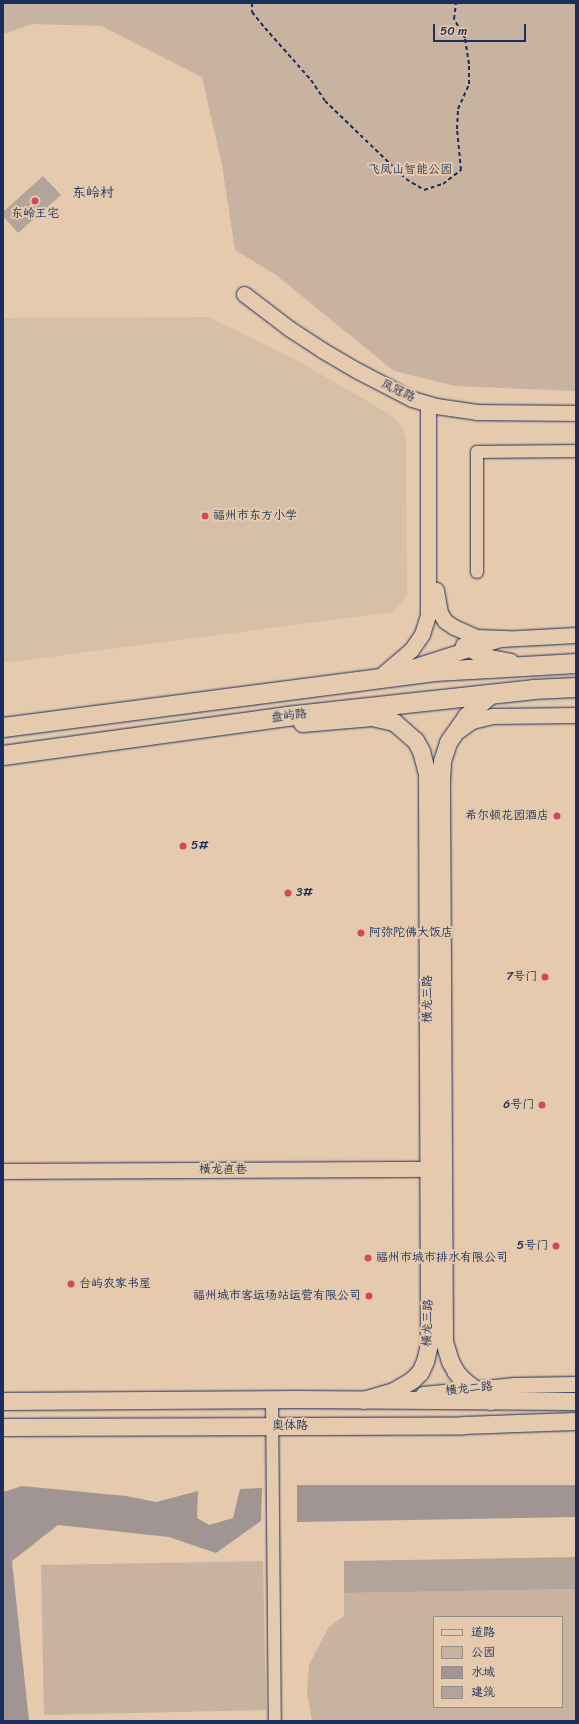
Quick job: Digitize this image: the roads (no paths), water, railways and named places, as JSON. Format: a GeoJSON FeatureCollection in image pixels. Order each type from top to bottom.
{"type":"FeatureCollection","features":[{"type":"Feature","properties":{"kind":"main road"},"geometry":{"type":"LineString","coordinates":[[3,727],[434,671],[576,663]]}},
{"type":"Feature","properties":{"kind":"main road","name":"盘屿路"},"geometry":{"type":"LineString","coordinates":[[3,755],[244,721],[492,693],[576,687]]}},
{"type":"Feature","properties":{"kind":"main road","name":"横龙三路"},"geometry":{"type":"LineString","coordinates":[[363,1400],[404,1386],[420,1372],[425,1361],[430,1334],[436,1169],[442,761],[448,742],[466,716],[492,693]]}},
{"type":"Feature","properties":{"kind":"main road","name":"横龙三路"},"geometry":{"type":"LineString","coordinates":[[244,721],[301,724],[361,718],[382,718],[394,722],[407,732],[415,740],[421,751],[427,772],[436,1169],[444,1341],[450,1361],[456,1372],[473,1389],[490,1401]]}},
{"type":"Feature","properties":{"kind":"main road"},"geometry":{"type":"LineString","coordinates":[[3,1401],[272,1399],[576,1401]]}},
{"type":"Feature","properties":{"kind":"main road","name":"奥体路"},"geometry":{"type":"LineString","coordinates":[[3,1427],[463,1425],[576,1421]]}},
{"type":"Feature","properties":{"kind":"street","name":"凤冠路"},"geometry":{"type":"LineString","coordinates":[[244,294],[290,329],[342,362],[400,394],[432,405],[484,412],[576,413]]}},
{"type":"Feature","properties":{"kind":"street"},"geometry":{"type":"LineString","coordinates":[[432,405],[436,581],[438,608],[457,638],[468,649],[488,658],[544,664]]}},
{"type":"Feature","properties":{"kind":"street"},"geometry":{"type":"LineString","coordinates":[[377,678],[411,650],[422,634],[428,616],[432,405]]}},
{"type":"Feature","properties":{"kind":"street"},"geometry":{"type":"LineString","coordinates":[[477,572],[477,452],[576,451]]}},
{"type":"Feature","properties":{"kind":"street"},"geometry":{"type":"LineString","coordinates":[[445,621],[454,627],[476,637],[509,638],[576,635]]}},
{"type":"Feature","properties":{"kind":"street"},"geometry":{"type":"LineString","coordinates":[[377,678],[468,649],[509,638]]}},
{"type":"Feature","properties":{"kind":"street"},"geometry":{"type":"LineString","coordinates":[[448,742],[462,728],[472,721],[482,718],[576,715]]}},
{"type":"Feature","properties":{"kind":"street","name":"横龙直巷"},"geometry":{"type":"LineString","coordinates":[[3,1171],[436,1169]]}},
{"type":"Feature","properties":{"kind":"street","name":"横龙二路"},"geometry":{"type":"LineString","coordinates":[[363,1400],[515,1385],[576,1384]]}},
{"type":"Feature","properties":{"kind":"street"},"geometry":{"type":"LineString","coordinates":[[272,1399],[275,1721]]}},
{"type":"Feature","properties":{"kind":"water"},"geometry":{"type":"Polygon","coordinates":[[[297,1485],[576,1485],[576,1517],[297,1522],[297,1485]]]}},
{"type":"Feature","properties":{"kind":"water"},"geometry":{"type":"Polygon","coordinates":[[[22,1486],[126,1496],[156,1502],[198,1491],[197,1518],[209,1525],[233,1518],[240,1489],[262,1488],[261,1521],[216,1553],[169,1537],[58,1525],[12,1561],[29,1721],[3,1721],[3,1492],[22,1486]]]}},
{"type":"Feature","properties":{"kind":"place","name":"东岭王宅"},"geometry":{"type":"Point","coordinates":[35,201]}},
{"type":"Feature","properties":{"kind":"place","name":"福州市东方小学"},"geometry":{"type":"Point","coordinates":[205,516]}},
{"type":"Feature","properties":{"kind":"place","name":"希尔顿花园酒店"},"geometry":{"type":"Point","coordinates":[557,816]}},
{"type":"Feature","properties":{"kind":"place","name":"5#"},"geometry":{"type":"Point","coordinates":[183,846]}},
{"type":"Feature","properties":{"kind":"place","name":"3#"},"geometry":{"type":"Point","coordinates":[288,893]}},
{"type":"Feature","properties":{"kind":"place","name":"阿弥陀佛大饭店"},"geometry":{"type":"Point","coordinates":[361,933]}},
{"type":"Feature","properties":{"kind":"place","name":"7号门"},"geometry":{"type":"Point","coordinates":[545,977]}},
{"type":"Feature","properties":{"kind":"place","name":"6号门"},"geometry":{"type":"Point","coordinates":[542,1105]}},
{"type":"Feature","properties":{"kind":"place","name":"5号门"},"geometry":{"type":"Point","coordinates":[556,1246]}},
{"type":"Feature","properties":{"kind":"place","name":"福州市城市排水有限公司"},"geometry":{"type":"Point","coordinates":[368,1258]}},
{"type":"Feature","properties":{"kind":"place","name":"台屿农家书屋"},"geometry":{"type":"Point","coordinates":[71,1284]}},
{"type":"Feature","properties":{"kind":"place","name":"福州城市客运场站运营有限公司"},"geometry":{"type":"Point","coordinates":[369,1296]}},
{"type":"Feature","properties":{"kind":"district","name":"东岭村"},"geometry":{"type":"Point","coordinates":[93,193]}},
{"type":"Feature","properties":{"kind":"park label","name":"飞凤山智能公园"},"geometry":{"type":"Point","coordinates":[410,170]}}]}
